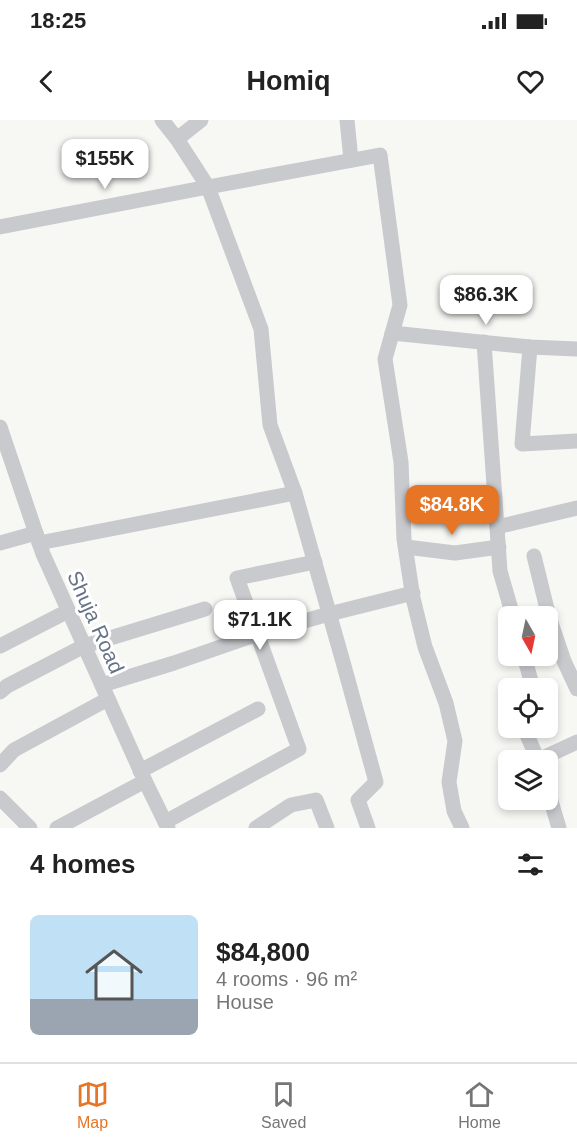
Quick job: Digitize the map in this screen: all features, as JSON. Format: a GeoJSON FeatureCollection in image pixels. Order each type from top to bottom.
{"type":"FeatureCollection","features":[{"type":"Feature","properties":{"kind":"street"},"geometry":{"type":"LineString","coordinates":[[162,120],[208,187],[261,329],[270,425],[295,493],[376,782],[358,800],[368,828]]}},
{"type":"Feature","properties":{"kind":"street"},"geometry":{"type":"LineString","coordinates":[[177,139],[201,120]]}},
{"type":"Feature","properties":{"kind":"street"},"geometry":{"type":"LineString","coordinates":[[347,120],[351,160]]}},
{"type":"Feature","properties":{"kind":"street"},"geometry":{"type":"LineString","coordinates":[[0,227],[380,155],[400,305],[386,359],[401,462],[406,548],[412,593],[425,647],[446,703],[455,741],[449,782],[454,811],[462,828]]}},
{"type":"Feature","properties":{"kind":"street"},"geometry":{"type":"LineString","coordinates":[[392,333],[530,347],[577,349]]}},
{"type":"Feature","properties":{"kind":"street"},"geometry":{"type":"LineString","coordinates":[[484,342],[500,571],[510,606]]}},
{"type":"Feature","properties":{"kind":"street"},"geometry":{"type":"LineString","coordinates":[[530,347],[522,444],[577,441]]}},
{"type":"Feature","properties":{"kind":"street","name":"Shuja Road"},"geometry":{"type":"LineString","coordinates":[[0,427],[37,538],[166,825]]}},
{"type":"Feature","properties":{"kind":"street"},"geometry":{"type":"LineString","coordinates":[[0,477],[15,473]]}},
{"type":"Feature","properties":{"kind":"street"},"geometry":{"type":"LineString","coordinates":[[0,543],[295,493]]}},
{"type":"Feature","properties":{"kind":"street"},"geometry":{"type":"LineString","coordinates":[[497,527],[577,508]]}},
{"type":"Feature","properties":{"kind":"street"},"geometry":{"type":"LineString","coordinates":[[406,548],[455,553],[499,547]]}},
{"type":"Feature","properties":{"kind":"street"},"geometry":{"type":"LineString","coordinates":[[534,556],[549,616],[564,661],[577,689]]}},
{"type":"Feature","properties":{"kind":"street"},"geometry":{"type":"LineString","coordinates":[[166,825],[299,749],[237,578],[315,562]]}},
{"type":"Feature","properties":{"kind":"street"},"geometry":{"type":"LineString","coordinates":[[0,765],[14,750],[105,692],[174,663],[258,634],[412,593]]}},
{"type":"Feature","properties":{"kind":"street"},"geometry":{"type":"LineString","coordinates":[[0,692],[7,686],[84,646],[205,609]]}},
{"type":"Feature","properties":{"kind":"street"},"geometry":{"type":"LineString","coordinates":[[0,646],[68,611]]}},
{"type":"Feature","properties":{"kind":"street"},"geometry":{"type":"LineString","coordinates":[[57,828],[258,709]]}},
{"type":"Feature","properties":{"kind":"street"},"geometry":{"type":"LineString","coordinates":[[558,751],[577,742]]}},
{"type":"Feature","properties":{"kind":"street"},"geometry":{"type":"LineString","coordinates":[[0,798],[30,828]]}},
{"type":"Feature","properties":{"kind":"street"},"geometry":{"type":"LineString","coordinates":[[256,828],[291,805],[316,800],[327,828]]}},
{"type":"Feature","properties":{"kind":"street"},"geometry":{"type":"LineString","coordinates":[[554,810],[560,828]]}}]}
